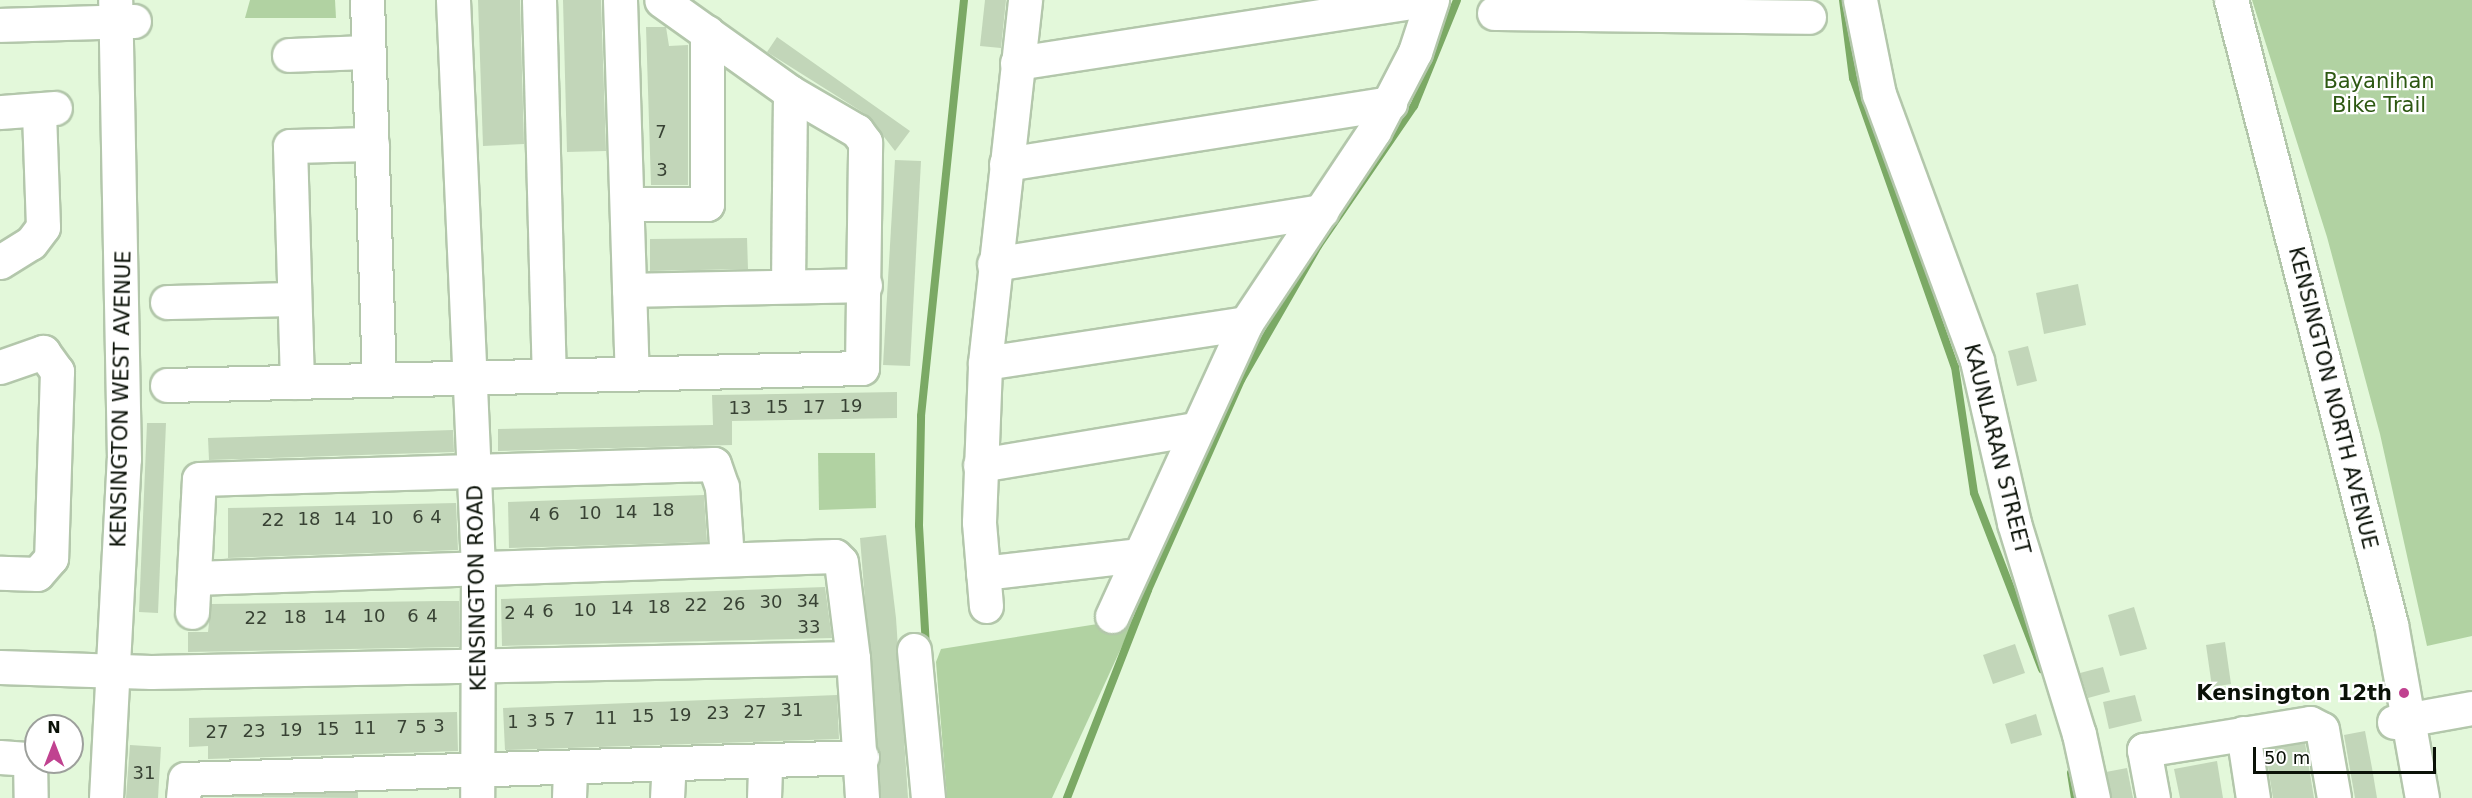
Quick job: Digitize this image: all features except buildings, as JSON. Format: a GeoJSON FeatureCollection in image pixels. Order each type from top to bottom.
{"type":"FeatureCollection","features":[{"type":"Feature","properties":{"kind":"street"},"geometry":{"type":"LineString","coordinates":[[367,0],[379,380]]}},
{"type":"Feature","properties":{"kind":"street","name":"KENSINGTON ROAD"},"geometry":{"type":"LineString","coordinates":[[453,0],[475,470],[479,663],[478,785]]}},
{"type":"Feature","properties":{"kind":"street"},"geometry":{"type":"LineString","coordinates":[[539,0],[549,376]]}},
{"type":"Feature","properties":{"kind":"street"},"geometry":{"type":"LineString","coordinates":[[620,0],[632,374]]}},
{"type":"Feature","properties":{"kind":"street"},"geometry":{"type":"LineString","coordinates":[[168,385],[862,368],[865,285],[864,142],[857,131],[790,92],[661,0]]}},
{"type":"Feature","properties":{"kind":"street"},"geometry":{"type":"LineString","coordinates":[[986,606],[980,465],[985,363],[994,264],[1025,0]]}},
{"type":"Feature","properties":{"kind":"street"},"geometry":{"type":"LineString","coordinates":[[1017,63],[1423,0]]}},
{"type":"Feature","properties":{"kind":"street"},"geometry":{"type":"LineString","coordinates":[[1112,616],[1195,429],[1246,323],[1323,211],[1390,103],[1432,0]]}},
{"type":"Feature","properties":{"kind":"street","name":"KAUNLARAN STREET"},"geometry":{"type":"LineString","coordinates":[[1860,0],[1889,124],[1977,361],[2014,523],[2079,734],[2093,798]]}},
{"type":"Feature","properties":{"kind":"street","name":"KENSINGTON NORTH AVENUE"},"geometry":{"type":"LineString","coordinates":[[2231,0],[2391,624],[2402,721],[2422,798]]}},
{"type":"Feature","properties":{"kind":"street"},"geometry":{"type":"LineString","coordinates":[[1494,13],[1660,7],[1809,17]]}},
{"type":"Feature","properties":{"kind":"street"},"geometry":{"type":"LineString","coordinates":[[0,25],[121,14]]}},
{"type":"Feature","properties":{"kind":"street","name":"KENSINGTON WEST AVENUE"},"geometry":{"type":"LineString","coordinates":[[106,798],[124,459],[121,14]]}},
{"type":"Feature","properties":{"kind":"street"},"geometry":{"type":"LineString","coordinates":[[627,204],[707,204],[707,32]]}},
{"type":"Feature","properties":{"kind":"street"},"geometry":{"type":"LineString","coordinates":[[289,55],[368,52]]}},
{"type":"Feature","properties":{"kind":"street"},"geometry":{"type":"LineString","coordinates":[[788,286],[790,92]]}},
{"type":"Feature","properties":{"kind":"street"},"geometry":{"type":"LineString","coordinates":[[1006,164],[1390,103]]}},
{"type":"Feature","properties":{"kind":"street"},"geometry":{"type":"LineString","coordinates":[[0,112],[47,109],[43,227],[31,243],[0,262]]}},
{"type":"Feature","properties":{"kind":"street"},"geometry":{"type":"LineString","coordinates":[[297,382],[290,146],[372,144]]}},
{"type":"Feature","properties":{"kind":"street"},"geometry":{"type":"LineString","coordinates":[[994,264],[1323,211]]}},
{"type":"Feature","properties":{"kind":"street"},"geometry":{"type":"LineString","coordinates":[[629,290],[865,285]]}},
{"type":"Feature","properties":{"kind":"street"},"geometry":{"type":"LineString","coordinates":[[168,302],[294,299]]}},
{"type":"Feature","properties":{"kind":"street"},"geometry":{"type":"LineString","coordinates":[[985,363],[1246,323]]}},
{"type":"Feature","properties":{"kind":"street"},"geometry":{"type":"LineString","coordinates":[[0,367],[43,352],[57,371],[51,558],[38,574],[0,573]]}},
{"type":"Feature","properties":{"kind":"street"},"geometry":{"type":"LineString","coordinates":[[980,465],[1195,429]]}},
{"type":"Feature","properties":{"kind":"street"},"geometry":{"type":"LineString","coordinates":[[192,612],[199,479],[714,464],[722,487],[727,559]]}},
{"type":"Feature","properties":{"kind":"street"},"geometry":{"type":"LineString","coordinates":[[194,578],[835,555],[841,562],[853,658],[862,757],[862,798]]}},
{"type":"Feature","properties":{"kind":"street"},"geometry":{"type":"LineString","coordinates":[[983,573],[1138,555]]}},
{"type":"Feature","properties":{"kind":"street"},"geometry":{"type":"LineString","coordinates":[[914,650],[928,798]]}},
{"type":"Feature","properties":{"kind":"street"},"geometry":{"type":"LineString","coordinates":[[0,667],[114,672],[479,663],[853,658]]}},
{"type":"Feature","properties":{"kind":"street"},"geometry":{"type":"LineString","coordinates":[[2402,721],[2472,708]]}},
{"type":"Feature","properties":{"kind":"street"},"geometry":{"type":"LineString","coordinates":[[2153,798],[2144,750],[2243,733],[2318,724],[2334,798]]}},
{"type":"Feature","properties":{"kind":"street"},"geometry":{"type":"LineString","coordinates":[[2243,733],[2253,798]]}},
{"type":"Feature","properties":{"kind":"street"},"geometry":{"type":"LineString","coordinates":[[0,757],[30,759],[31,798]]}},
{"type":"Feature","properties":{"kind":"street"},"geometry":{"type":"LineString","coordinates":[[183,798],[185,779],[278,787],[569,783],[669,764],[862,757]]}},
{"type":"Feature","properties":{"kind":"street"},"geometry":{"type":"LineString","coordinates":[[764,798],[765,760]]}},
{"type":"Feature","properties":{"kind":"street"},"geometry":{"type":"LineString","coordinates":[[667,798],[669,764]]}},
{"type":"Feature","properties":{"kind":"green space"},"geometry":{"type":"Polygon","coordinates":[[[250,0],[335,0],[336,18],[245,18],[250,0]]]}},
{"type":"Feature","properties":{"kind":"green space","name":"Bayanihan Bike Trail"},"geometry":{"type":"Polygon","coordinates":[[[2252,0],[2472,0],[2472,636],[2427,646],[2380,434],[2327,237],[2252,0]]]}},
{"type":"Feature","properties":{"kind":"green space"},"geometry":{"type":"Polygon","coordinates":[[[818,453],[875,453],[876,508],[819,510],[818,453]]]}},
{"type":"Feature","properties":{"kind":"green space"},"geometry":{"type":"Polygon","coordinates":[[[1135,618],[1052,798],[947,798],[936,662],[941,649],[1135,618]]]}},
{"type":"Feature","properties":{"kind":"waterway"},"geometry":{"type":"LineString","coordinates":[[926,647],[919,525],[921,416],[964,0]]}},
{"type":"Feature","properties":{"kind":"waterway"},"geometry":{"type":"LineString","coordinates":[[1067,798],[1148,590],[1241,380],[1318,246],[1414,106],[1457,0]]}},
{"type":"Feature","properties":{"kind":"waterway"},"geometry":{"type":"LineString","coordinates":[[1843,0],[1853,78],[1955,367],[1974,493],[2042,669]]}},
{"type":"Feature","properties":{"kind":"waterway"},"geometry":{"type":"LineString","coordinates":[[2071,773],[2075,798]]}},
{"type":"Feature","properties":{"kind":"place","name":"Kensington 12th"},"geometry":{"type":"Point","coordinates":[2404,693]}}]}
